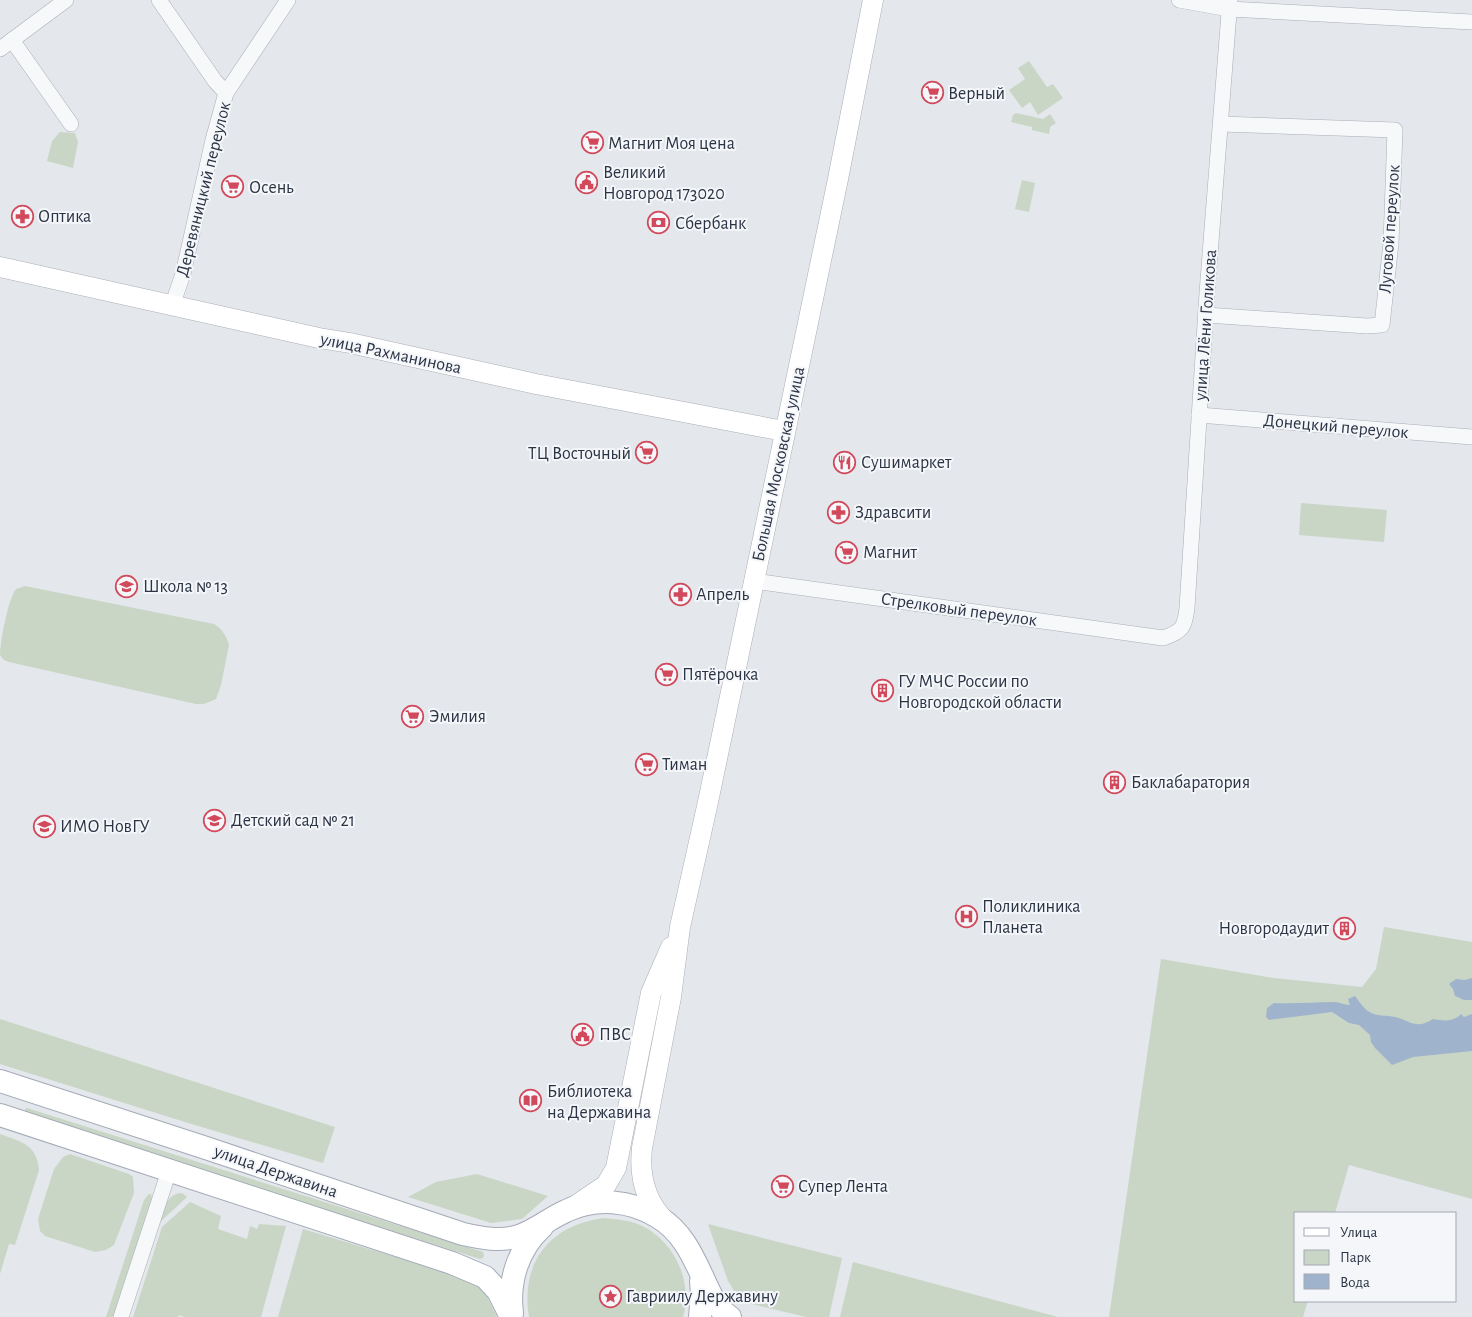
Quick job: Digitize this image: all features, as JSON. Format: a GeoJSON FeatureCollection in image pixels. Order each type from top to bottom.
{"type":"FeatureCollection","features":[{"type":"Feature","properties":{"kind":"main road","name":"Большая Московская улица"},"geometry":{"type":"LineString","coordinates":[[674,1229],[657,1212],[646,1194],[641,1158],[671,997],[680,927],[838,179],[873,0]]}},
{"type":"Feature","properties":{"kind":"main road","name":"улица Рахманинова"},"geometry":{"type":"LineString","coordinates":[[0,267],[536,384],[784,431]]}},
{"type":"Feature","properties":{"kind":"main road","name":"Большая Московская улица"},"geometry":{"type":"LineString","coordinates":[[558,1215],[606,1185],[616,1168],[651,993],[680,927]]}},
{"type":"Feature","properties":{"kind":"main road","name":"улица Державина"},"geometry":{"type":"LineString","coordinates":[[4,1082],[197,1144],[463,1234],[492,1240],[519,1236],[558,1215],[584,1204],[623,1203],[641,1208],[658,1217],[674,1229],[694,1258],[715,1303],[723,1313],[730,1317]]}},
{"type":"Feature","properties":{"kind":"main road"},"geometry":{"type":"LineString","coordinates":[[0,1113],[4,1082]]}},
{"type":"Feature","properties":{"kind":"main road","name":"улица Державина"},"geometry":{"type":"LineString","coordinates":[[0,1113],[169,1171],[452,1263],[485,1277],[498,1291],[512,1317]]}},
{"type":"Feature","properties":{"kind":"main road","name":"улица Державина"},"geometry":{"type":"LineString","coordinates":[[512,1317],[512,1283],[516,1264],[530,1240],[558,1215]]}},
{"type":"Feature","properties":{"kind":"main road","name":"улица Державина"},"geometry":{"type":"LineString","coordinates":[[694,1258],[700,1275],[702,1294],[700,1317]]}},
{"type":"Feature","properties":{"kind":"street"},"geometry":{"type":"LineString","coordinates":[[66,0],[6,45],[71,124]]}},
{"type":"Feature","properties":{"kind":"street"},"geometry":{"type":"LineString","coordinates":[[159,0],[226,94]]}},
{"type":"Feature","properties":{"kind":"street","name":"Деревяницкий переулок"},"geometry":{"type":"LineString","coordinates":[[172,306],[183,274],[213,140],[226,94],[288,0]]}},
{"type":"Feature","properties":{"kind":"street"},"geometry":{"type":"LineString","coordinates":[[1179,0],[1472,22]]}},
{"type":"Feature","properties":{"kind":"street","name":"улица Лёни Голикова"},"geometry":{"type":"LineString","coordinates":[[1164,638],[1180,630],[1186,618],[1229,4]]}},
{"type":"Feature","properties":{"kind":"street","name":"Луговой переулок"},"geometry":{"type":"LineString","coordinates":[[1206,315],[1367,326],[1382,325],[1391,243],[1395,130],[1221,124]]}},
{"type":"Feature","properties":{"kind":"street","name":"Донецкий переулок"},"geometry":{"type":"LineString","coordinates":[[1199,415],[1472,437]]}},
{"type":"Feature","properties":{"kind":"street","name":"Стрелковый переулок"},"geometry":{"type":"LineString","coordinates":[[754,581],[1164,638]]}},
{"type":"Feature","properties":{"kind":"street"},"geometry":{"type":"LineString","coordinates":[[121,1317],[169,1171]]}},
{"type":"Feature","properties":{"kind":"green space"},"geometry":{"type":"Polygon","coordinates":[[[1029,61],[1047,87],[1053,84],[1063,98],[1038,115],[1030,102],[1022,108],[1009,90],[1025,79],[1018,68],[1029,61]]]}},
{"type":"Feature","properties":{"kind":"green space"},"geometry":{"type":"Polygon","coordinates":[[[1016,113],[1043,119],[1050,114],[1056,123],[1050,127],[1049,134],[1032,130],[1032,127],[1011,122],[1013,115],[1016,113]]]}},
{"type":"Feature","properties":{"kind":"green space"},"geometry":{"type":"Polygon","coordinates":[[[60,132],[75,133],[78,142],[73,168],[47,161],[52,141],[60,132]]]}},
{"type":"Feature","properties":{"kind":"green space"},"geometry":{"type":"Polygon","coordinates":[[[1022,180],[1035,183],[1029,212],[1015,209],[1022,180]]]}},
{"type":"Feature","properties":{"kind":"green space"},"geometry":{"type":"Polygon","coordinates":[[[1301,503],[1387,510],[1384,542],[1299,535],[1301,503]]]}},
{"type":"Feature","properties":{"kind":"green space"},"geometry":{"type":"Polygon","coordinates":[[[25,586],[214,624],[227,638],[229,645],[221,685],[216,699],[204,704],[196,704],[5,660],[0,655],[0,649],[7,611],[16,589],[25,586]]]}},
{"type":"Feature","properties":{"kind":"green space"},"geometry":{"type":"Polygon","coordinates":[[[1384,927],[1472,942],[1472,1199],[1349,1165],[1335,1212],[1294,1212],[1294,1302],[1308,1302],[1303,1317],[1109,1317],[1161,959],[1274,978],[1362,987],[1376,969],[1384,927]]]}},
{"type":"Feature","properties":{"kind":"green space"},"geometry":{"type":"Polygon","coordinates":[[[0,1019],[335,1127],[323,1163],[0,1064],[0,1019]]]}},
{"type":"Feature","properties":{"kind":"green space"},"geometry":{"type":"Polygon","coordinates":[[[27,1108],[483,1252],[484,1255],[480,1259],[25,1114],[25,1109],[27,1108]]]}},
{"type":"Feature","properties":{"kind":"green space"},"geometry":{"type":"Polygon","coordinates":[[[0,1134],[27,1145],[38,1161],[39,1170],[15,1245],[9,1244],[0,1274],[0,1134]]]}},
{"type":"Feature","properties":{"kind":"green space"},"geometry":{"type":"Polygon","coordinates":[[[70,1154],[133,1177],[134,1193],[114,1245],[106,1250],[95,1252],[45,1236],[40,1231],[38,1219],[54,1169],[63,1157],[70,1154]]]}},
{"type":"Feature","properties":{"kind":"green space"},"geometry":{"type":"Polygon","coordinates":[[[477,1174],[548,1196],[522,1219],[491,1223],[408,1197],[436,1182],[477,1174]]]}},
{"type":"Feature","properties":{"kind":"green space"},"geometry":{"type":"Polygon","coordinates":[[[182,1193],[187,1197],[158,1224],[168,1200],[172,1196],[182,1193]]]}},
{"type":"Feature","properties":{"kind":"green space"},"geometry":{"type":"Polygon","coordinates":[[[151,1194],[152,1198],[116,1317],[106,1317],[144,1200],[151,1194]]]}},
{"type":"Feature","properties":{"kind":"green space"},"geometry":{"type":"Polygon","coordinates":[[[190,1202],[221,1216],[218,1229],[247,1239],[250,1226],[257,1229],[259,1224],[286,1226],[261,1317],[185,1317],[179,1315],[178,1317],[133,1317],[162,1227],[190,1202]]]}},
{"type":"Feature","properties":{"kind":"green space"},"geometry":{"type":"Polygon","coordinates":[[[604,1218],[624,1220],[648,1229],[660,1238],[669,1249],[677,1261],[682,1274],[686,1303],[683,1317],[529,1317],[527,1297],[529,1279],[535,1263],[543,1250],[554,1238],[568,1229],[585,1222],[604,1218]]]}},
{"type":"Feature","properties":{"kind":"green space"},"geometry":{"type":"Polygon","coordinates":[[[708,1224],[842,1258],[829,1317],[806,1317],[752,1304],[736,1294],[728,1281],[708,1224]]]}},
{"type":"Feature","properties":{"kind":"green space"},"geometry":{"type":"Polygon","coordinates":[[[303,1229],[475,1281],[486,1294],[497,1317],[278,1317],[303,1229]]]}},
{"type":"Feature","properties":{"kind":"green space"},"geometry":{"type":"Polygon","coordinates":[[[853,1262],[1058,1317],[840,1317],[853,1262]]]}},
{"type":"Feature","properties":{"kind":"water"},"geometry":{"type":"Polygon","coordinates":[[[1472,978],[1472,1000],[1464,1000],[1455,996],[1449,984],[1456,979],[1465,980],[1472,978]]]}},
{"type":"Feature","properties":{"kind":"water"},"geometry":{"type":"Polygon","coordinates":[[[1355,996],[1364,1008],[1371,1013],[1395,1017],[1414,1024],[1422,1024],[1433,1019],[1448,1020],[1461,1014],[1464,1017],[1472,1014],[1472,1051],[1413,1057],[1392,1065],[1375,1048],[1371,1042],[1370,1035],[1359,1025],[1349,1023],[1332,1012],[1269,1020],[1266,1017],[1267,1008],[1274,1003],[1334,1002],[1350,1005],[1348,999],[1355,996]]]}},
{"type":"Feature","properties":{"kind":"place","name":"Верный"},"geometry":{"type":"Point","coordinates":[932,93]}},
{"type":"Feature","properties":{"kind":"place","name":"Магнит Моя цена"},"geometry":{"type":"Point","coordinates":[592,143]}},
{"type":"Feature","properties":{"kind":"place","name":"Великий Новгород 173020"},"geometry":{"type":"Point","coordinates":[587,182]}},
{"type":"Feature","properties":{"kind":"place","name":"Осень"},"geometry":{"type":"Point","coordinates":[233,187]}},
{"type":"Feature","properties":{"kind":"place","name":"Оптика"},"geometry":{"type":"Point","coordinates":[22,216]}},
{"type":"Feature","properties":{"kind":"place","name":"Сбербанк"},"geometry":{"type":"Point","coordinates":[659,223]}},
{"type":"Feature","properties":{"kind":"place","name":"ТЦ Восточный"},"geometry":{"type":"Point","coordinates":[647,453]}},
{"type":"Feature","properties":{"kind":"place","name":"Сушимаркет"},"geometry":{"type":"Point","coordinates":[845,462]}},
{"type":"Feature","properties":{"kind":"place","name":"Здравсити"},"geometry":{"type":"Point","coordinates":[839,512]}},
{"type":"Feature","properties":{"kind":"place","name":"Магнит"},"geometry":{"type":"Point","coordinates":[847,552]}},
{"type":"Feature","properties":{"kind":"place","name":"Школа № 13"},"geometry":{"type":"Point","coordinates":[127,586]}},
{"type":"Feature","properties":{"kind":"place","name":"Апрель"},"geometry":{"type":"Point","coordinates":[680,594]}},
{"type":"Feature","properties":{"kind":"place","name":"Пятёрочка"},"geometry":{"type":"Point","coordinates":[666,674]}},
{"type":"Feature","properties":{"kind":"place","name":"ГУ МЧС России по Новгородской области"},"geometry":{"type":"Point","coordinates":[882,691]}},
{"type":"Feature","properties":{"kind":"place","name":"Эмилия"},"geometry":{"type":"Point","coordinates":[413,716]}},
{"type":"Feature","properties":{"kind":"place","name":"Тиман"},"geometry":{"type":"Point","coordinates":[646,764]}},
{"type":"Feature","properties":{"kind":"place","name":"Баклабаратория"},"geometry":{"type":"Point","coordinates":[1115,782]}},
{"type":"Feature","properties":{"kind":"place","name":"Детский сад № 21"},"geometry":{"type":"Point","coordinates":[215,820]}},
{"type":"Feature","properties":{"kind":"place","name":"ИМО НовГУ"},"geometry":{"type":"Point","coordinates":[44,826]}},
{"type":"Feature","properties":{"kind":"place","name":"Поликлиника Планета"},"geometry":{"type":"Point","coordinates":[966,916]}},
{"type":"Feature","properties":{"kind":"place","name":"Новгородаудит"},"geometry":{"type":"Point","coordinates":[1345,928]}},
{"type":"Feature","properties":{"kind":"place","name":"ПВС"},"geometry":{"type":"Point","coordinates":[583,1034]}},
{"type":"Feature","properties":{"kind":"place","name":"Библиотека на Державина"},"geometry":{"type":"Point","coordinates":[531,1101]}},
{"type":"Feature","properties":{"kind":"place","name":"Супер Лента"},"geometry":{"type":"Point","coordinates":[782,1186]}},
{"type":"Feature","properties":{"kind":"place","name":"Гавриилу Державину"},"geometry":{"type":"Point","coordinates":[610,1296]}}]}
